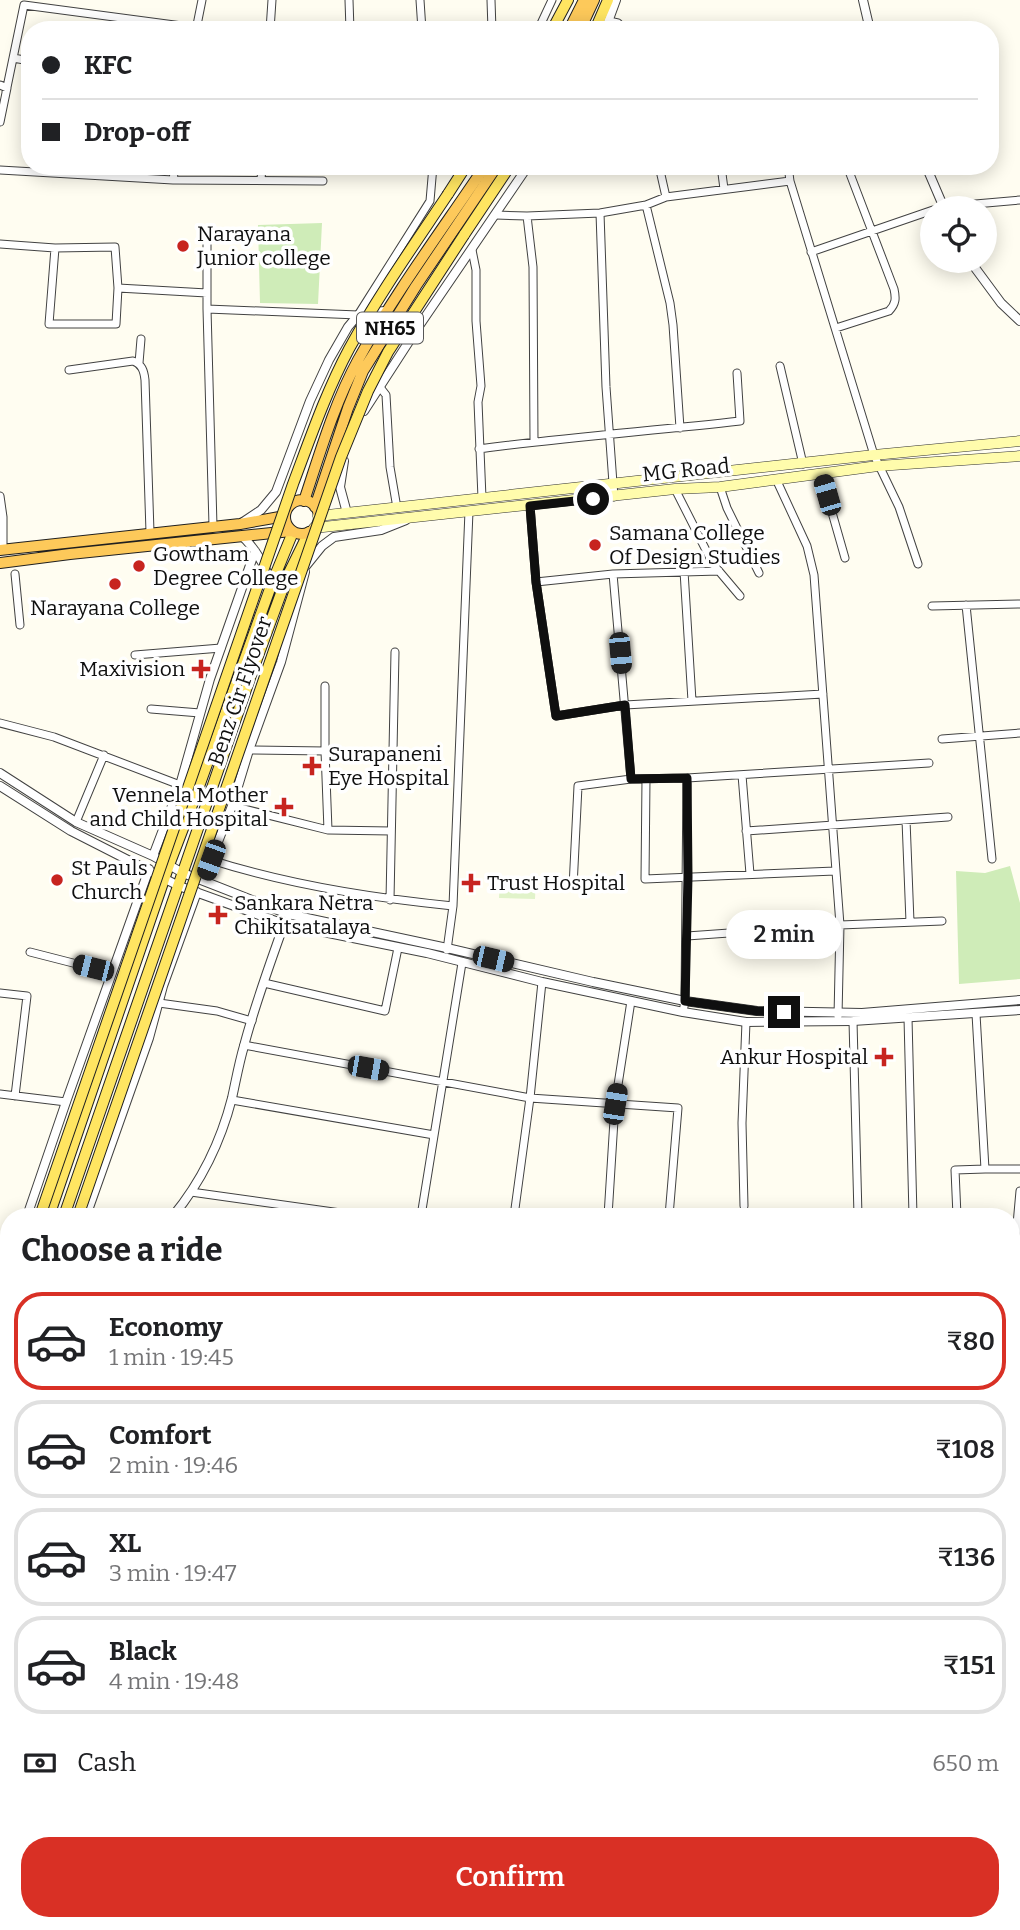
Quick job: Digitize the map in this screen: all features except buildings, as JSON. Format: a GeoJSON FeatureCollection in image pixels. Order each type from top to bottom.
{"type":"FeatureCollection","features":[{"type":"Feature","properties":{"kind":"highway"},"geometry":{"type":"LineString","coordinates":[[574,21],[584,0]]}},
{"type":"Feature","properties":{"kind":"highway"},"geometry":{"type":"LineString","coordinates":[[584,21],[594,0]]}},
{"type":"Feature","properties":{"kind":"highway","name":"NH65"},"geometry":{"type":"LineString","coordinates":[[304,501],[324,440],[355,366],[388,311],[479,175]]}},
{"type":"Feature","properties":{"kind":"highway","name":"NH65"},"geometry":{"type":"LineString","coordinates":[[312,530],[348,408],[363,371],[491,175]]}},
{"type":"Feature","properties":{"kind":"highway"},"geometry":{"type":"LineString","coordinates":[[312,530],[298,534],[292,531],[285,516],[291,505],[297,501],[304,501],[317,512]]}},
{"type":"Feature","properties":{"kind":"highway"},"geometry":{"type":"LineString","coordinates":[[2,549],[240,524],[285,516]]}},
{"type":"Feature","properties":{"kind":"highway"},"geometry":{"type":"LineString","coordinates":[[0,563],[292,531]]}},
{"type":"Feature","properties":{"kind":"main road"},"geometry":{"type":"LineString","coordinates":[[557,21],[568,0]]}},
{"type":"Feature","properties":{"kind":"main road"},"geometry":{"type":"LineString","coordinates":[[599,21],[608,0]]}},
{"type":"Feature","properties":{"kind":"main road","name":"Benz Cir Flyover"},"geometry":{"type":"LineString","coordinates":[[43,1208],[314,430],[349,349],[460,175]]}},
{"type":"Feature","properties":{"kind":"main road","name":"Benz Cir Flyover"},"geometry":{"type":"LineString","coordinates":[[81,1208],[341,457],[368,391],[388,352],[504,175]]}},
{"type":"Feature","properties":{"kind":"main road","name":"MG Road"},"geometry":{"type":"LineString","coordinates":[[317,512],[347,513],[397,508],[1020,441]]}},
{"type":"Feature","properties":{"kind":"main road","name":"MG Road"},"geometry":{"type":"LineString","coordinates":[[312,530],[675,489],[720,487],[878,466],[1020,456]]}},
{"type":"Feature","properties":{"kind":"main road"},"geometry":{"type":"LineString","coordinates":[[700,475],[702,488]]}},
{"type":"Feature","properties":{"kind":"main road"},"geometry":{"type":"LineString","coordinates":[[67,1208],[251,675],[287,577],[312,530]]}},
{"type":"Feature","properties":{"kind":"main road"},"geometry":{"type":"LineString","coordinates":[[52,1208],[164,878],[292,531]]}},
{"type":"Feature","properties":{"kind":"street"},"geometry":{"type":"LineString","coordinates":[[198,21],[202,0]]}},
{"type":"Feature","properties":{"kind":"street"},"geometry":{"type":"LineString","coordinates":[[271,21],[272,0]]}},
{"type":"Feature","properties":{"kind":"street"},"geometry":{"type":"LineString","coordinates":[[349,0],[350,21]]}},
{"type":"Feature","properties":{"kind":"street"},"geometry":{"type":"LineString","coordinates":[[420,0],[421,21]]}},
{"type":"Feature","properties":{"kind":"street"},"geometry":{"type":"LineString","coordinates":[[491,0],[492,21]]}},
{"type":"Feature","properties":{"kind":"street"},"geometry":{"type":"LineString","coordinates":[[542,21],[552,0]]}},
{"type":"Feature","properties":{"kind":"street"},"geometry":{"type":"LineString","coordinates":[[609,21],[617,0]]}},
{"type":"Feature","properties":{"kind":"street"},"geometry":{"type":"LineString","coordinates":[[863,0],[868,21]]}},
{"type":"Feature","properties":{"kind":"street"},"geometry":{"type":"LineString","coordinates":[[0,122],[24,5],[139,21]]}},
{"type":"Feature","properties":{"kind":"street"},"geometry":{"type":"LineString","coordinates":[[13,58],[21,59]]}},
{"type":"Feature","properties":{"kind":"street"},"geometry":{"type":"LineString","coordinates":[[0,85],[7,88],[6,92]]}},
{"type":"Feature","properties":{"kind":"street"},"geometry":{"type":"LineString","coordinates":[[0,170],[21,171]]}},
{"type":"Feature","properties":{"kind":"street"},"geometry":{"type":"LineString","coordinates":[[86,175],[173,180],[323,181]]}},
{"type":"Feature","properties":{"kind":"street"},"geometry":{"type":"LineString","coordinates":[[173,180],[174,175]]}},
{"type":"Feature","properties":{"kind":"street"},"geometry":{"type":"LineString","coordinates":[[261,175],[261,180]]}},
{"type":"Feature","properties":{"kind":"street"},"geometry":{"type":"LineString","coordinates":[[240,524],[270,501],[329,360],[430,201],[432,175]]}},
{"type":"Feature","properties":{"kind":"street"},"geometry":{"type":"LineString","coordinates":[[347,513],[340,486],[344,460],[356,426],[444,287],[522,175]]}},
{"type":"Feature","properties":{"kind":"street"},"geometry":{"type":"LineString","coordinates":[[661,175],[666,197]]}},
{"type":"Feature","properties":{"kind":"street"},"geometry":{"type":"LineString","coordinates":[[722,175],[724,189]]}},
{"type":"Feature","properties":{"kind":"street"},"geometry":{"type":"LineString","coordinates":[[789,175],[874,455],[899,507],[918,564]]}},
{"type":"Feature","properties":{"kind":"street"},"geometry":{"type":"LineString","coordinates":[[836,328],[889,312],[896,298],[850,175]]}},
{"type":"Feature","properties":{"kind":"street"},"geometry":{"type":"LineString","coordinates":[[929,175],[935,196]]}},
{"type":"Feature","properties":{"kind":"street"},"geometry":{"type":"LineString","coordinates":[[496,215],[600,213],[646,205],[666,197],[790,181]]}},
{"type":"Feature","properties":{"kind":"street"},"geometry":{"type":"LineString","coordinates":[[997,202],[1020,200]]}},
{"type":"Feature","properties":{"kind":"street"},"geometry":{"type":"LineString","coordinates":[[646,205],[674,325],[680,428]]}},
{"type":"Feature","properties":{"kind":"street"},"geometry":{"type":"LineString","coordinates":[[600,213],[606,387],[614,497]]}},
{"type":"Feature","properties":{"kind":"street"},"geometry":{"type":"LineString","coordinates":[[811,252],[920,215]]}},
{"type":"Feature","properties":{"kind":"street"},"geometry":{"type":"LineString","coordinates":[[527,216],[533,267],[534,442]]}},
{"type":"Feature","properties":{"kind":"street"},"geometry":{"type":"LineString","coordinates":[[207,240],[214,526]]}},
{"type":"Feature","properties":{"kind":"street"},"geometry":{"type":"LineString","coordinates":[[0,244],[55,248],[116,247],[116,324],[48,324],[55,248]]}},
{"type":"Feature","properties":{"kind":"street"},"geometry":{"type":"LineString","coordinates":[[472,250],[476,270],[476,321],[481,386],[478,402],[482,498]]}},
{"type":"Feature","properties":{"kind":"street"},"geometry":{"type":"LineString","coordinates":[[979,273],[1020,321]]}},
{"type":"Feature","properties":{"kind":"street"},"geometry":{"type":"LineString","coordinates":[[118,288],[207,293]]}},
{"type":"Feature","properties":{"kind":"street"},"geometry":{"type":"LineString","coordinates":[[207,309],[358,316],[369,311],[388,311]]}},
{"type":"Feature","properties":{"kind":"street"},"geometry":{"type":"LineString","coordinates":[[141,339],[139,363],[145,380],[150,532]]}},
{"type":"Feature","properties":{"kind":"street"},"geometry":{"type":"LineString","coordinates":[[69,370],[133,361],[139,363]]}},
{"type":"Feature","properties":{"kind":"street"},"geometry":{"type":"LineString","coordinates":[[780,366],[803,464]]}},
{"type":"Feature","properties":{"kind":"street"},"geometry":{"type":"LineString","coordinates":[[479,449],[740,421],[737,373]]}},
{"type":"Feature","properties":{"kind":"street"},"geometry":{"type":"LineString","coordinates":[[379,386],[386,395],[390,467],[397,508]]}},
{"type":"Feature","properties":{"kind":"street"},"geometry":{"type":"LineString","coordinates":[[289,454],[324,440]]}},
{"type":"Feature","properties":{"kind":"street"},"geometry":{"type":"LineString","coordinates":[[821,474],[845,558]]}},
{"type":"Feature","properties":{"kind":"street"},"geometry":{"type":"LineString","coordinates":[[776,479],[807,545],[814,575],[840,925],[838,1018]]}},
{"type":"Feature","properties":{"kind":"street"},"geometry":{"type":"LineString","coordinates":[[720,487],[727,508],[759,573]]}},
{"type":"Feature","properties":{"kind":"street"},"geometry":{"type":"LineString","coordinates":[[675,489],[713,564],[740,596]]}},
{"type":"Feature","properties":{"kind":"street"},"geometry":{"type":"LineString","coordinates":[[0,496],[3,517],[2,549]]}},
{"type":"Feature","properties":{"kind":"street"},"geometry":{"type":"LineString","coordinates":[[530,506],[536,582],[556,716],[625,705],[823,694]]}},
{"type":"Feature","properties":{"kind":"street"},"geometry":{"type":"LineString","coordinates":[[446,959],[453,906],[470,511]]}},
{"type":"Feature","properties":{"kind":"street"},"geometry":{"type":"LineString","coordinates":[[204,880],[281,662],[307,566],[322,546],[334,537],[382,530],[408,518]]}},
{"type":"Feature","properties":{"kind":"street"},"geometry":{"type":"LineString","coordinates":[[242,536],[255,551],[272,583]]}},
{"type":"Feature","properties":{"kind":"street"},"geometry":{"type":"LineString","coordinates":[[153,856],[180,785],[200,713],[255,551]]}},
{"type":"Feature","properties":{"kind":"street"},"geometry":{"type":"LineString","coordinates":[[287,577],[307,566]]}},
{"type":"Feature","properties":{"kind":"street"},"geometry":{"type":"LineString","coordinates":[[684,571],[692,701]]}},
{"type":"Feature","properties":{"kind":"street"},"geometry":{"type":"LineString","coordinates":[[536,582],[613,575],[719,571]]}},
{"type":"Feature","properties":{"kind":"street"},"geometry":{"type":"LineString","coordinates":[[15,574],[20,625]]}},
{"type":"Feature","properties":{"kind":"street"},"geometry":{"type":"LineString","coordinates":[[613,575],[631,779]]}},
{"type":"Feature","properties":{"kind":"street"},"geometry":{"type":"LineString","coordinates":[[932,606],[1020,604]]}},
{"type":"Feature","properties":{"kind":"street"},"geometry":{"type":"LineString","coordinates":[[966,605],[992,859]]}},
{"type":"Feature","properties":{"kind":"street"},"geometry":{"type":"LineString","coordinates":[[135,655],[221,648]]}},
{"type":"Feature","properties":{"kind":"street"},"geometry":{"type":"LineString","coordinates":[[390,900],[395,652]]}},
{"type":"Feature","properties":{"kind":"street"},"geometry":{"type":"LineString","coordinates":[[325,686],[328,830]]}},
{"type":"Feature","properties":{"kind":"street"},"geometry":{"type":"LineString","coordinates":[[151,709],[200,713]]}},
{"type":"Feature","properties":{"kind":"street"},"geometry":{"type":"LineString","coordinates":[[0,723],[54,737],[180,785]]}},
{"type":"Feature","properties":{"kind":"street"},"geometry":{"type":"LineString","coordinates":[[942,739],[1020,733]]}},
{"type":"Feature","properties":{"kind":"street"},"geometry":{"type":"LineString","coordinates":[[249,750],[325,751]]}},
{"type":"Feature","properties":{"kind":"street"},"geometry":{"type":"LineString","coordinates":[[76,822],[104,755]]}},
{"type":"Feature","properties":{"kind":"street"},"geometry":{"type":"LineString","coordinates":[[573,887],[578,786],[631,779],[929,763]]}},
{"type":"Feature","properties":{"kind":"street"},"geometry":{"type":"LineString","coordinates":[[0,772],[76,822],[153,856],[183,873],[288,914],[685,1001],[757,1011],[853,1021],[1020,1010]]}},
{"type":"Feature","properties":{"kind":"street"},"geometry":{"type":"LineString","coordinates":[[742,775],[750,874]]}},
{"type":"Feature","properties":{"kind":"street"},"geometry":{"type":"LineString","coordinates":[[683,1012],[687,936],[687,778]]}},
{"type":"Feature","properties":{"kind":"street"},"geometry":{"type":"LineString","coordinates":[[646,779],[645,878],[835,871]]}},
{"type":"Feature","properties":{"kind":"street"},"geometry":{"type":"LineString","coordinates":[[0,786],[71,831],[179,886],[284,924],[683,1012],[746,1022],[838,1018],[862,1013],[1020,1000]]}},
{"type":"Feature","properties":{"kind":"street"},"geometry":{"type":"LineString","coordinates":[[232,806],[328,830],[391,831]]}},
{"type":"Feature","properties":{"kind":"street"},"geometry":{"type":"LineString","coordinates":[[746,831],[948,817]]}},
{"type":"Feature","properties":{"kind":"street"},"geometry":{"type":"LineString","coordinates":[[906,820],[910,922]]}},
{"type":"Feature","properties":{"kind":"street"},"geometry":{"type":"LineString","coordinates":[[211,860],[242,870],[390,900],[453,906]]}},
{"type":"Feature","properties":{"kind":"street"},"geometry":{"type":"LineString","coordinates":[[30,1208],[149,869]]}},
{"type":"Feature","properties":{"kind":"street"},"geometry":{"type":"LineString","coordinates":[[89,1208],[197,892]]}},
{"type":"Feature","properties":{"kind":"street"},"geometry":{"type":"LineString","coordinates":[[687,936],[942,921]]}},
{"type":"Feature","properties":{"kind":"street"},"geometry":{"type":"LineString","coordinates":[[179,1208],[208,1162],[232,1100],[244,1045],[284,924]]}},
{"type":"Feature","properties":{"kind":"street"},"geometry":{"type":"LineString","coordinates":[[264,983],[385,1011],[398,948]]}},
{"type":"Feature","properties":{"kind":"street"},"geometry":{"type":"LineString","coordinates":[[30,953],[112,973]]}},
{"type":"Feature","properties":{"kind":"street"},"geometry":{"type":"LineString","coordinates":[[422,1208],[462,963]]}},
{"type":"Feature","properties":{"kind":"street"},"geometry":{"type":"LineString","coordinates":[[515,1208],[542,982]]}},
{"type":"Feature","properties":{"kind":"street"},"geometry":{"type":"LineString","coordinates":[[0,993],[27,996],[15,1096]]}},
{"type":"Feature","properties":{"kind":"street"},"geometry":{"type":"LineString","coordinates":[[608,1208],[615,1104],[631,1001]]}},
{"type":"Feature","properties":{"kind":"street"},"geometry":{"type":"LineString","coordinates":[[159,1003],[217,1011],[252,1021]]}},
{"type":"Feature","properties":{"kind":"street"},"geometry":{"type":"LineString","coordinates":[[976,1014],[985,1169]]}},
{"type":"Feature","properties":{"kind":"street"},"geometry":{"type":"LineString","coordinates":[[908,1018],[913,1208]]}},
{"type":"Feature","properties":{"kind":"street"},"geometry":{"type":"LineString","coordinates":[[853,1021],[858,1208]]}},
{"type":"Feature","properties":{"kind":"street"},"geometry":{"type":"LineString","coordinates":[[744,1206],[742,1123],[746,1022]]}},
{"type":"Feature","properties":{"kind":"street"},"geometry":{"type":"LineString","coordinates":[[244,1045],[530,1098],[678,1108],[670,1208]]}},
{"type":"Feature","properties":{"kind":"street"},"geometry":{"type":"LineString","coordinates":[[0,1094],[66,1102]]}},
{"type":"Feature","properties":{"kind":"street"},"geometry":{"type":"LineString","coordinates":[[232,1100],[434,1135]]}},
{"type":"Feature","properties":{"kind":"street"},"geometry":{"type":"LineString","coordinates":[[957,1208],[955,1170],[1020,1169]]}},
{"type":"Feature","properties":{"kind":"street"},"geometry":{"type":"LineString","coordinates":[[191,1192],[305,1208]]}},
{"type":"Feature","properties":{"kind":"street"},"geometry":{"type":"LineString","coordinates":[[1020,1801],[1020,1824]]}},
{"type":"Feature","properties":{"kind":"green space"},"geometry":{"type":"Polygon","coordinates":[[[322,223],[318,304],[260,303],[258,225],[322,223]]]}},
{"type":"Feature","properties":{"kind":"green space"},"geometry":{"type":"Polygon","coordinates":[[[1010,866],[1020,903],[1020,979],[959,984],[956,871],[985,873],[1010,866]]]}},
{"type":"Feature","properties":{"kind":"green space"},"geometry":{"type":"Polygon","coordinates":[[[500,878],[536,879],[535,899],[499,898],[500,878]]]}},
{"type":"Feature","properties":{"kind":"place","name":"Narayana Junior college"},"geometry":{"type":"Point","coordinates":[183,246]}},
{"type":"Feature","properties":{"kind":"place","name":"Samana College Of Design Studies"},"geometry":{"type":"Point","coordinates":[595,545]}},
{"type":"Feature","properties":{"kind":"place","name":"Gowtham Degree College"},"geometry":{"type":"Point","coordinates":[139,566]}},
{"type":"Feature","properties":{"kind":"place","name":"Narayana College"},"geometry":{"type":"Point","coordinates":[115,584]}},
{"type":"Feature","properties":{"kind":"place","name":"Maxivision"},"geometry":{"type":"Point","coordinates":[201,669]}},
{"type":"Feature","properties":{"kind":"place","name":"Surapaneni Eye Hospital"},"geometry":{"type":"Point","coordinates":[312,766]}},
{"type":"Feature","properties":{"kind":"place","name":"Vennela Mother and Child Hospital"},"geometry":{"type":"Point","coordinates":[284,807]}},
{"type":"Feature","properties":{"kind":"place","name":"St Pauls Church"},"geometry":{"type":"Point","coordinates":[57,880]}},
{"type":"Feature","properties":{"kind":"place","name":"Trust Hospital"},"geometry":{"type":"Point","coordinates":[471,883]}},
{"type":"Feature","properties":{"kind":"place","name":"Sankara Netra Chikitsatalaya"},"geometry":{"type":"Point","coordinates":[218,915]}},
{"type":"Feature","properties":{"kind":"place","name":"Ankur Hospital"},"geometry":{"type":"Point","coordinates":[884,1057]}},
{"type":"Feature","properties":{"kind":"route"},"geometry":{"type":"LineString","coordinates":[[593,499],[530,506],[536,582],[556,716],[625,705],[631,779],[687,778],[685,1001],[784,1012]]}}]}
